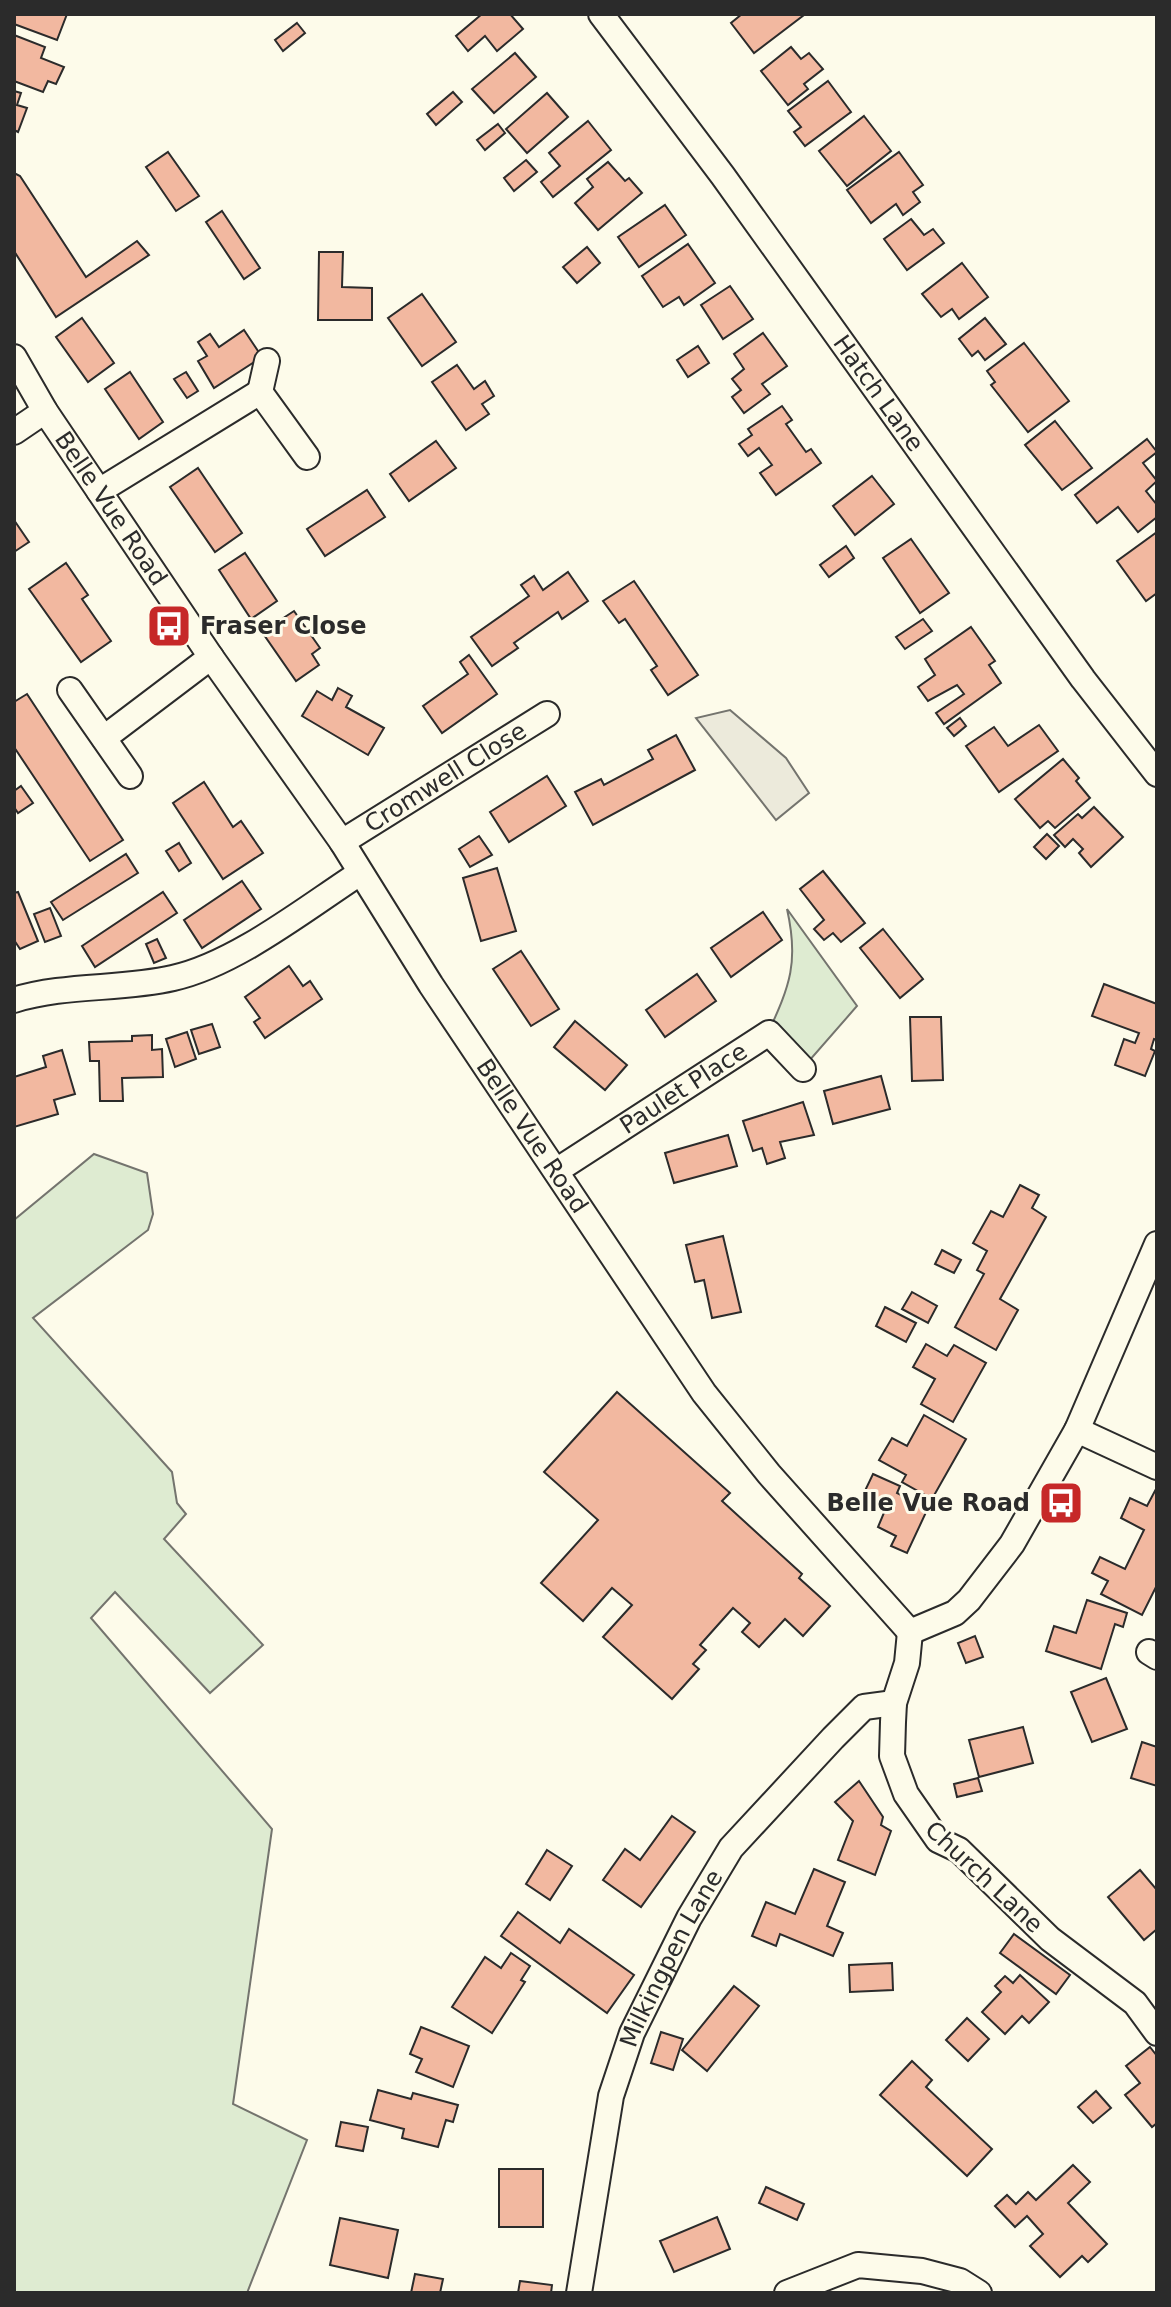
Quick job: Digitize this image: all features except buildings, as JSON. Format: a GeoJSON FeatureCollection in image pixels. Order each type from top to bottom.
{"type":"FeatureCollection","features":[{"type":"Feature","properties":{"kind":"street","name":"Hatch Lane"},"geometry":{"type":"LineString","coordinates":[[601,14],[723,176],[1083,679],[1157,774]]}},
{"type":"Feature","properties":{"kind":"street","name":"Belle Vue Road"},"geometry":{"type":"LineString","coordinates":[[14,357],[45,411],[211,657],[342,842],[431,985],[704,1393],[769,1474],[910,1632]]}},
{"type":"Feature","properties":{"kind":"street"},"geometry":{"type":"LineString","coordinates":[[99,491],[260,392],[267,361]]}},
{"type":"Feature","properties":{"kind":"street"},"geometry":{"type":"LineString","coordinates":[[260,392],[307,457]]}},
{"type":"Feature","properties":{"kind":"street"},"geometry":{"type":"LineString","coordinates":[[14,432],[45,411]]}},
{"type":"Feature","properties":{"kind":"street"},"geometry":{"type":"LineString","coordinates":[[104,738],[211,657]]}},
{"type":"Feature","properties":{"kind":"street"},"geometry":{"type":"LineString","coordinates":[[70,690],[130,776]]}},
{"type":"Feature","properties":{"kind":"street","name":"Cromwell Close"},"geometry":{"type":"LineString","coordinates":[[342,842],[547,714]]}},
{"type":"Feature","properties":{"kind":"street"},"geometry":{"type":"LineString","coordinates":[[14,1000],[84,988],[170,979],[205,969],[279,926],[360,873]]}},
{"type":"Feature","properties":{"kind":"street","name":"Paulet Place"},"geometry":{"type":"LineString","coordinates":[[556,1171],[769,1033],[803,1069]]}},
{"type":"Feature","properties":{"kind":"street"},"geometry":{"type":"LineString","coordinates":[[910,1632],[955,1613],[969,1600],[1012,1544],[1077,1430],[1157,1244]]}},
{"type":"Feature","properties":{"kind":"street"},"geometry":{"type":"LineString","coordinates":[[1077,1430],[1157,1467]]}},
{"type":"Feature","properties":{"kind":"street","name":"Church Lane"},"geometry":{"type":"LineString","coordinates":[[910,1632],[907,1663],[894,1703],[892,1756],[906,1794],[938,1840],[959,1850],[1050,1939],[1135,2003],[1157,2033]]}},
{"type":"Feature","properties":{"kind":"street","name":"Milkingpen Lane"},"geometry":{"type":"LineString","coordinates":[[579,2293],[611,2096],[632,2033],[689,1918],[731,1848],[833,1738],[864,1707],[894,1703]]}},
{"type":"Feature","properties":{"kind":"street"},"geometry":{"type":"LineString","coordinates":[[787,2293],[858,2265],[922,2271],[960,2281],[979,2293]]}},
{"type":"Feature","properties":{"kind":"green space"},"geometry":{"type":"Polygon","coordinates":[[[787,909],[857,1006],[802,1069],[768,1033],[790,973],[792,944],[787,909]]]}},
{"type":"Feature","properties":{"kind":"green space"},"geometry":{"type":"Polygon","coordinates":[[[94,1154],[147,1173],[153,1214],[148,1230],[33,1318],[172,1472],[177,1503],[186,1514],[164,1539],[263,1645],[210,1693],[115,1592],[91,1618],[272,1829],[233,2104],[307,2140],[247,2293],[14,2293],[14,1220],[94,1154]]]}},
{"type":"Feature","properties":{"kind":"shaded area"},"geometry":{"type":"Polygon","coordinates":[[[730,710],[786,758],[809,793],[776,820],[696,718],[730,710]]]}},
{"type":"Feature","properties":{"kind":"place","name":"Fraser Close"},"geometry":{"type":"Point","coordinates":[169,626]}},
{"type":"Feature","properties":{"kind":"place","name":"Belle Vue Road"},"geometry":{"type":"Point","coordinates":[1061,1503]}}]}
